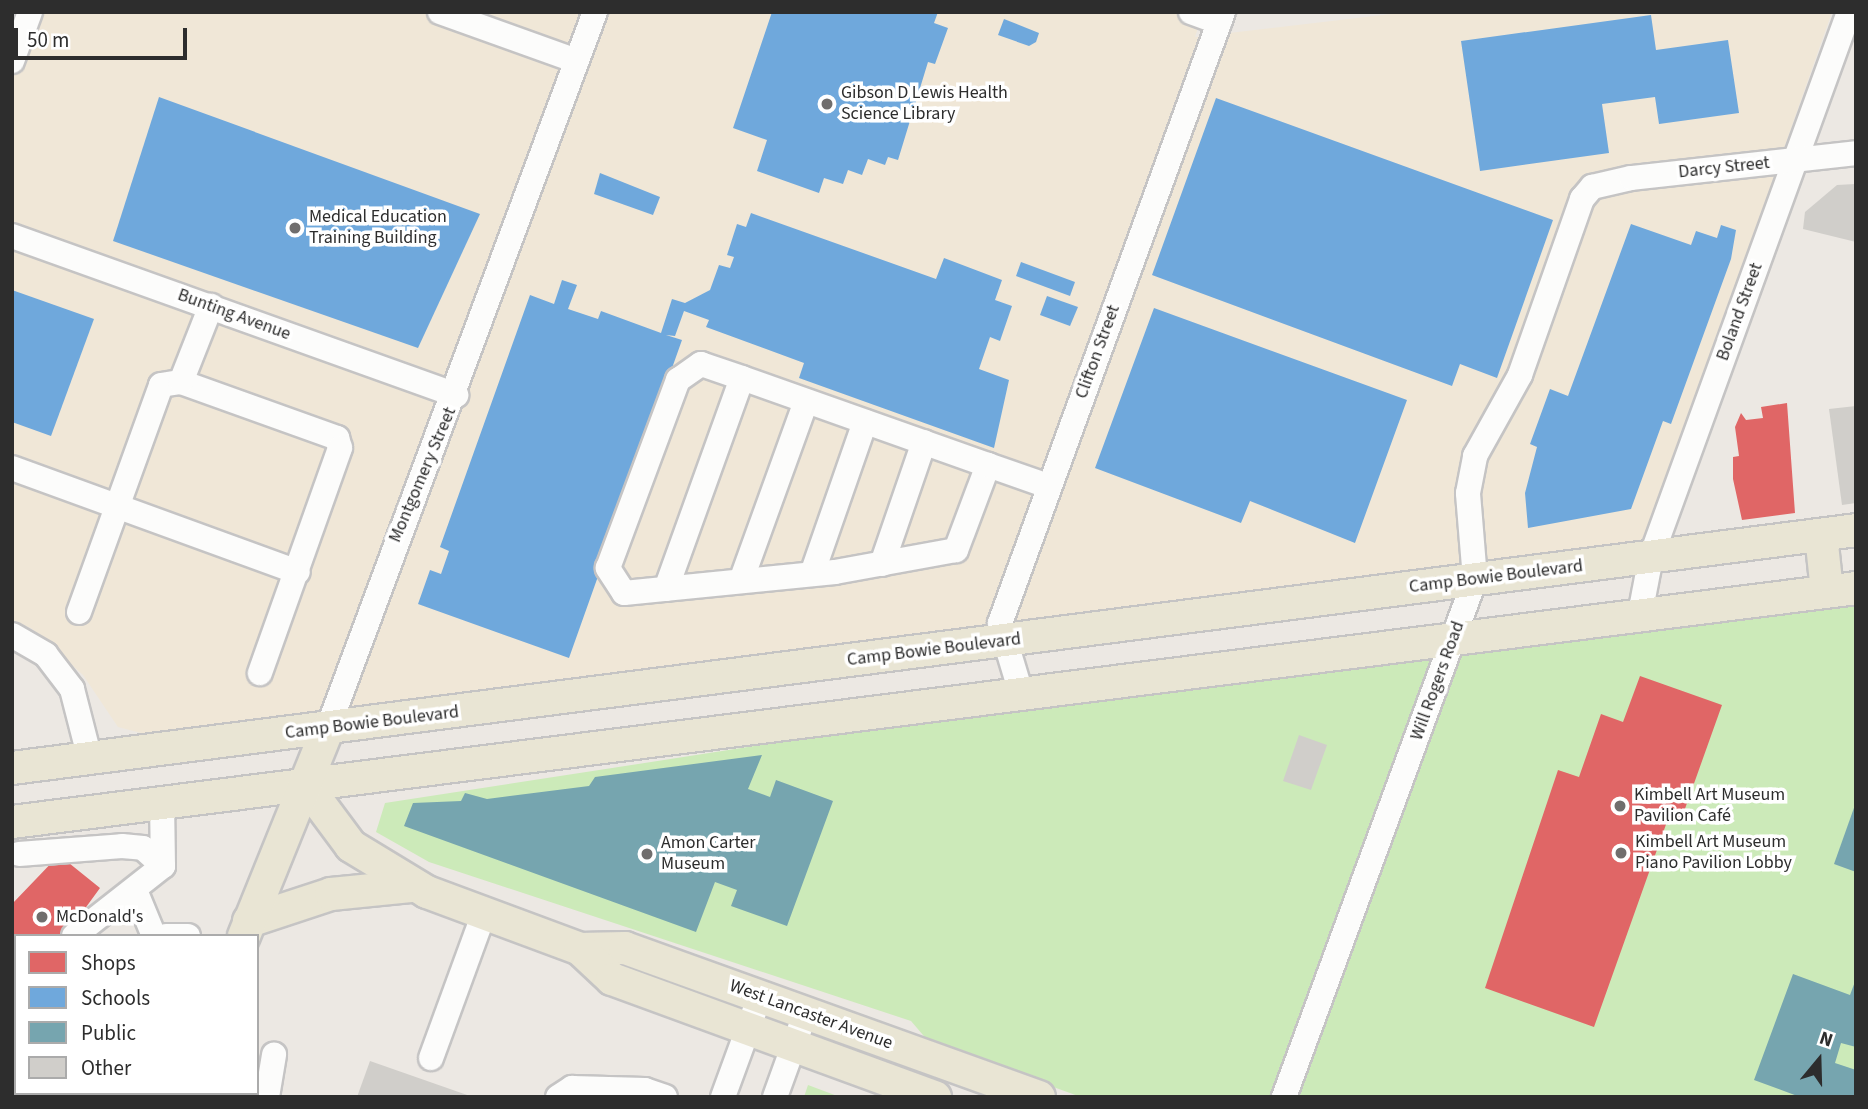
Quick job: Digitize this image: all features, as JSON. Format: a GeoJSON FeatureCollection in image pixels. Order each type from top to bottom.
{"type":"FeatureCollection","features":[{"type":"Feature","properties":{"kind":"main road","name":"Camp Bowie Boulevard"},"geometry":{"type":"LineString","coordinates":[[12,768],[1856,530]]}},
{"type":"Feature","properties":{"kind":"main road"},"geometry":{"type":"LineString","coordinates":[[15,822],[1454,636],[1842,589],[1821,535]]}},
{"type":"Feature","properties":{"kind":"main road","name":"Montgomery Street"},"geometry":{"type":"LineString","coordinates":[[247,929],[328,728]]}},
{"type":"Feature","properties":{"kind":"main road","name":"West Lancaster Avenue"},"geometry":{"type":"LineString","coordinates":[[305,784],[351,846],[413,886],[580,949],[625,948],[1039,1097]]}},
{"type":"Feature","properties":{"kind":"main road"},"geometry":{"type":"LineString","coordinates":[[247,929],[352,890],[413,886]]}},
{"type":"Feature","properties":{"kind":"main road","name":"West Lancaster Avenue"},"geometry":{"type":"LineString","coordinates":[[580,949],[612,979],[935,1097]]}},
{"type":"Feature","properties":{"kind":"street"},"geometry":{"type":"LineString","coordinates":[[12,61],[30,12]]}},
{"type":"Feature","properties":{"kind":"street"},"geometry":{"type":"LineString","coordinates":[[440,12],[577,61]]}},
{"type":"Feature","properties":{"kind":"street","name":"Montgomery Street"},"geometry":{"type":"LineString","coordinates":[[328,728],[400,524],[456,395],[594,12]]}},
{"type":"Feature","properties":{"kind":"street"},"geometry":{"type":"LineString","coordinates":[[1191,12],[1221,17]]}},
{"type":"Feature","properties":{"kind":"street","name":"Boland Street"},"geometry":{"type":"LineString","coordinates":[[1640,614],[1650,557],[1849,12]]}},
{"type":"Feature","properties":{"kind":"street","name":"Clifton Street"},"geometry":{"type":"LineString","coordinates":[[1021,693],[1001,641],[1004,608],[1221,17]]}},
{"type":"Feature","properties":{"kind":"street","name":"Darcy Street"},"geometry":{"type":"LineString","coordinates":[[1592,187],[1856,153]]}},
{"type":"Feature","properties":{"kind":"street","name":"Will Rogers Road"},"geometry":{"type":"LineString","coordinates":[[1284,1097],[1475,579],[1468,493],[1475,456],[1520,375],[1582,199],[1592,187]]}},
{"type":"Feature","properties":{"kind":"street","name":"Bunting Avenue"},"geometry":{"type":"LineString","coordinates":[[12,236],[456,395]]}},
{"type":"Feature","properties":{"kind":"street"},"geometry":{"type":"LineString","coordinates":[[181,382],[211,306]]}},
{"type":"Feature","properties":{"kind":"street"},"geometry":{"type":"LineString","coordinates":[[988,465],[956,550],[812,574],[624,593],[608,568],[678,380],[701,364],[1048,486]]}},
{"type":"Feature","properties":{"kind":"street"},"geometry":{"type":"LineString","coordinates":[[666,589],[742,378]]}},
{"type":"Feature","properties":{"kind":"street"},"geometry":{"type":"LineString","coordinates":[[79,612],[161,385],[181,382],[337,438],[341,458],[260,673]]}},
{"type":"Feature","properties":{"kind":"street"},"geometry":{"type":"LineString","coordinates":[[741,581],[806,401]]}},
{"type":"Feature","properties":{"kind":"street"},"geometry":{"type":"LineString","coordinates":[[812,574],[865,422]]}},
{"type":"Feature","properties":{"kind":"street"},"geometry":{"type":"LineString","coordinates":[[882,564],[924,442]]}},
{"type":"Feature","properties":{"kind":"street"},"geometry":{"type":"LineString","coordinates":[[12,468],[298,572]]}},
{"type":"Feature","properties":{"kind":"street"},"geometry":{"type":"LineString","coordinates":[[12,635],[46,655],[72,690],[90,759]]}},
{"type":"Feature","properties":{"kind":"street"},"geometry":{"type":"LineString","coordinates":[[162,803],[163,866]]}},
{"type":"Feature","properties":{"kind":"street"},"geometry":{"type":"LineString","coordinates":[[15,822],[16,858],[122,846],[144,848],[163,866]]}},
{"type":"Feature","properties":{"kind":"street"},"geometry":{"type":"LineString","coordinates":[[77,934],[163,866]]}},
{"type":"Feature","properties":{"kind":"street"},"geometry":{"type":"LineString","coordinates":[[135,890],[153,934]]}},
{"type":"Feature","properties":{"kind":"street"},"geometry":{"type":"LineString","coordinates":[[431,1058],[484,913]]}},
{"type":"Feature","properties":{"kind":"street"},"geometry":{"type":"LineString","coordinates":[[723,1097],[760,996]]}},
{"type":"Feature","properties":{"kind":"street"},"geometry":{"type":"LineString","coordinates":[[775,1097],[806,1013]]}},
{"type":"Feature","properties":{"kind":"street"},"geometry":{"type":"LineString","coordinates":[[267,1097],[274,1055]]}},
{"type":"Feature","properties":{"kind":"street"},"geometry":{"type":"LineString","coordinates":[[558,1097],[572,1088],[645,1090],[665,1097]]}},
{"type":"Feature","properties":{"kind":"shaded area"},"geometry":{"type":"Polygon","coordinates":[[[12,12],[1203,12],[1195,37],[1408,12],[1832,12],[1644,545],[149,735],[118,727],[83,675],[31,628],[12,621],[12,12]]]}},
{"type":"Feature","properties":{"kind":"green space"},"geometry":{"type":"Polygon","coordinates":[[[1856,601],[1856,1097],[1081,1097],[929,1042],[911,1021],[429,862],[376,832],[385,803],[1047,701],[1856,601]]]}},
{"type":"Feature","properties":{"kind":"green space"},"geometry":{"type":"Polygon","coordinates":[[[808,1085],[840,1097],[804,1097],[808,1085]]]}},
{"type":"Feature","properties":{"kind":"building: Shops"},"geometry":{"type":"Polygon","coordinates":[[[1787,403],[1795,513],[1742,520],[1733,479],[1733,457],[1739,456],[1735,427],[1741,413],[1746,420],[1763,418],[1761,407],[1787,403]]]}},
{"type":"Feature","properties":{"kind":"building: Shops"},"geometry":{"type":"Polygon","coordinates":[[[1640,676],[1722,705],[1681,820],[1669,816],[1594,1027],[1485,988],[1558,770],[1579,777],[1601,714],[1623,722],[1640,676]]]}},
{"type":"Feature","properties":{"kind":"building: Shops"},"geometry":{"type":"Polygon","coordinates":[[[59,855],[100,888],[66,934],[14,934],[14,939],[12,904],[59,855]]]}},
{"type":"Feature","properties":{"kind":"building: Schools","name":"Gibson D Lewis Health Science Library"},"geometry":{"type":"Polygon","coordinates":[[[772,12],[938,12],[934,23],[948,28],[935,64],[928,62],[898,160],[888,157],[885,165],[868,159],[862,175],[848,170],[843,184],[824,178],[819,193],[757,171],[767,140],[733,128],[772,12]]]}},
{"type":"Feature","properties":{"kind":"building: Schools"},"geometry":{"type":"Polygon","coordinates":[[[1651,15],[1656,50],[1728,40],[1739,113],[1659,124],[1655,97],[1602,104],[1609,153],[1480,171],[1461,41],[1651,15]]]}},
{"type":"Feature","properties":{"kind":"building: Schools"},"geometry":{"type":"Polygon","coordinates":[[[1004,19],[1039,33],[1036,42],[1029,46],[998,35],[1004,19]]]}},
{"type":"Feature","properties":{"kind":"building: Schools","name":"Medical Education Training Building"},"geometry":{"type":"Polygon","coordinates":[[[159,97],[480,214],[418,348],[113,241],[159,97]]]}},
{"type":"Feature","properties":{"kind":"building: Schools"},"geometry":{"type":"Polygon","coordinates":[[[1216,98],[1553,220],[1497,378],[1460,364],[1452,386],[1152,275],[1216,98]]]}},
{"type":"Feature","properties":{"kind":"building: Schools"},"geometry":{"type":"Polygon","coordinates":[[[600,173],[660,197],[653,215],[594,194],[600,173]]]}},
{"type":"Feature","properties":{"kind":"building: Schools"},"geometry":{"type":"Polygon","coordinates":[[[751,213],[936,279],[944,258],[1002,280],[995,300],[1012,306],[1000,341],[990,337],[979,369],[1009,380],[994,448],[799,378],[804,363],[706,327],[709,320],[684,311],[675,336],[666,335],[682,340],[569,658],[418,604],[430,570],[441,574],[449,551],[440,547],[530,295],[554,304],[562,280],[577,285],[568,309],[598,319],[601,311],[661,333],[672,299],[685,303],[710,290],[719,265],[730,268],[734,257],[727,255],[737,224],[746,227],[751,213]]]}},
{"type":"Feature","properties":{"kind":"building: Schools"},"geometry":{"type":"Polygon","coordinates":[[[1631,224],[1691,245],[1696,231],[1717,238],[1721,225],[1736,230],[1731,259],[1671,424],[1663,421],[1631,509],[1528,528],[1525,493],[1537,447],[1530,444],[1550,389],[1568,396],[1631,224]]]}},
{"type":"Feature","properties":{"kind":"building: Schools"},"geometry":{"type":"Polygon","coordinates":[[[1021,262],[1075,282],[1070,296],[1016,276],[1021,262]]]}},
{"type":"Feature","properties":{"kind":"building: Schools"},"geometry":{"type":"Polygon","coordinates":[[[12,290],[94,319],[51,436],[12,422],[12,290]]]}},
{"type":"Feature","properties":{"kind":"building: Schools"},"geometry":{"type":"Polygon","coordinates":[[[1047,296],[1078,307],[1070,326],[1040,315],[1047,296]]]}},
{"type":"Feature","properties":{"kind":"building: Schools"},"geometry":{"type":"Polygon","coordinates":[[[1154,308],[1407,400],[1355,543],[1250,501],[1241,523],[1095,468],[1154,308]]]}},
{"type":"Feature","properties":{"kind":"building: Public","name":"Amon Carter Museum"},"geometry":{"type":"Polygon","coordinates":[[[762,755],[748,789],[770,797],[776,780],[833,801],[787,926],[731,906],[737,890],[715,882],[696,932],[404,826],[413,803],[461,801],[465,793],[487,799],[589,786],[595,777],[762,755]]]}},
{"type":"Feature","properties":{"kind":"building: Public"},"geometry":{"type":"Polygon","coordinates":[[[1856,805],[1856,872],[1834,864],[1856,805]]]}},
{"type":"Feature","properties":{"kind":"building: Public"},"geometry":{"type":"Polygon","coordinates":[[[1793,974],[1850,995],[1856,979],[1856,1047],[1841,1043],[1835,1063],[1856,1070],[1856,1097],[1800,1097],[1754,1080],[1793,974]]]}},
{"type":"Feature","properties":{"kind":"building: Public"},"geometry":{"type":"Polygon","coordinates":[[[56,1095],[90,1095],[54,1097],[56,1095]]]}},
{"type":"Feature","properties":{"kind":"building: Other"},"geometry":{"type":"Polygon","coordinates":[[[1855,184],[1856,242],[1803,229],[1805,212],[1837,185],[1855,184]]]}},
{"type":"Feature","properties":{"kind":"building: Other"},"geometry":{"type":"Polygon","coordinates":[[[1856,406],[1856,503],[1842,505],[1829,409],[1856,406]]]}},
{"type":"Feature","properties":{"kind":"building: Other"},"geometry":{"type":"Polygon","coordinates":[[[1299,735],[1327,745],[1311,790],[1283,781],[1299,735]]]}},
{"type":"Feature","properties":{"kind":"building: Other"},"geometry":{"type":"Polygon","coordinates":[[[370,1061],[470,1096],[470,1097],[357,1097],[370,1061]]]}},
{"type":"Feature","properties":{"kind":"place","name":"Gibson D Lewis Health Science Library"},"geometry":{"type":"Point","coordinates":[827,104]}},
{"type":"Feature","properties":{"kind":"place","name":"Medical Education Training Building"},"geometry":{"type":"Point","coordinates":[295,228]}},
{"type":"Feature","properties":{"kind":"place","name":"Kimbell Art Museum Pavilion Café"},"geometry":{"type":"Point","coordinates":[1620,806]}},
{"type":"Feature","properties":{"kind":"place","name":"Kimbell Art Museum Piano Pavilion Lobby"},"geometry":{"type":"Point","coordinates":[1621,853]}},
{"type":"Feature","properties":{"kind":"place","name":"Amon Carter Museum"},"geometry":{"type":"Point","coordinates":[647,854]}},
{"type":"Feature","properties":{"kind":"place","name":"McDonald's"},"geometry":{"type":"Point","coordinates":[42,917]}}]}
